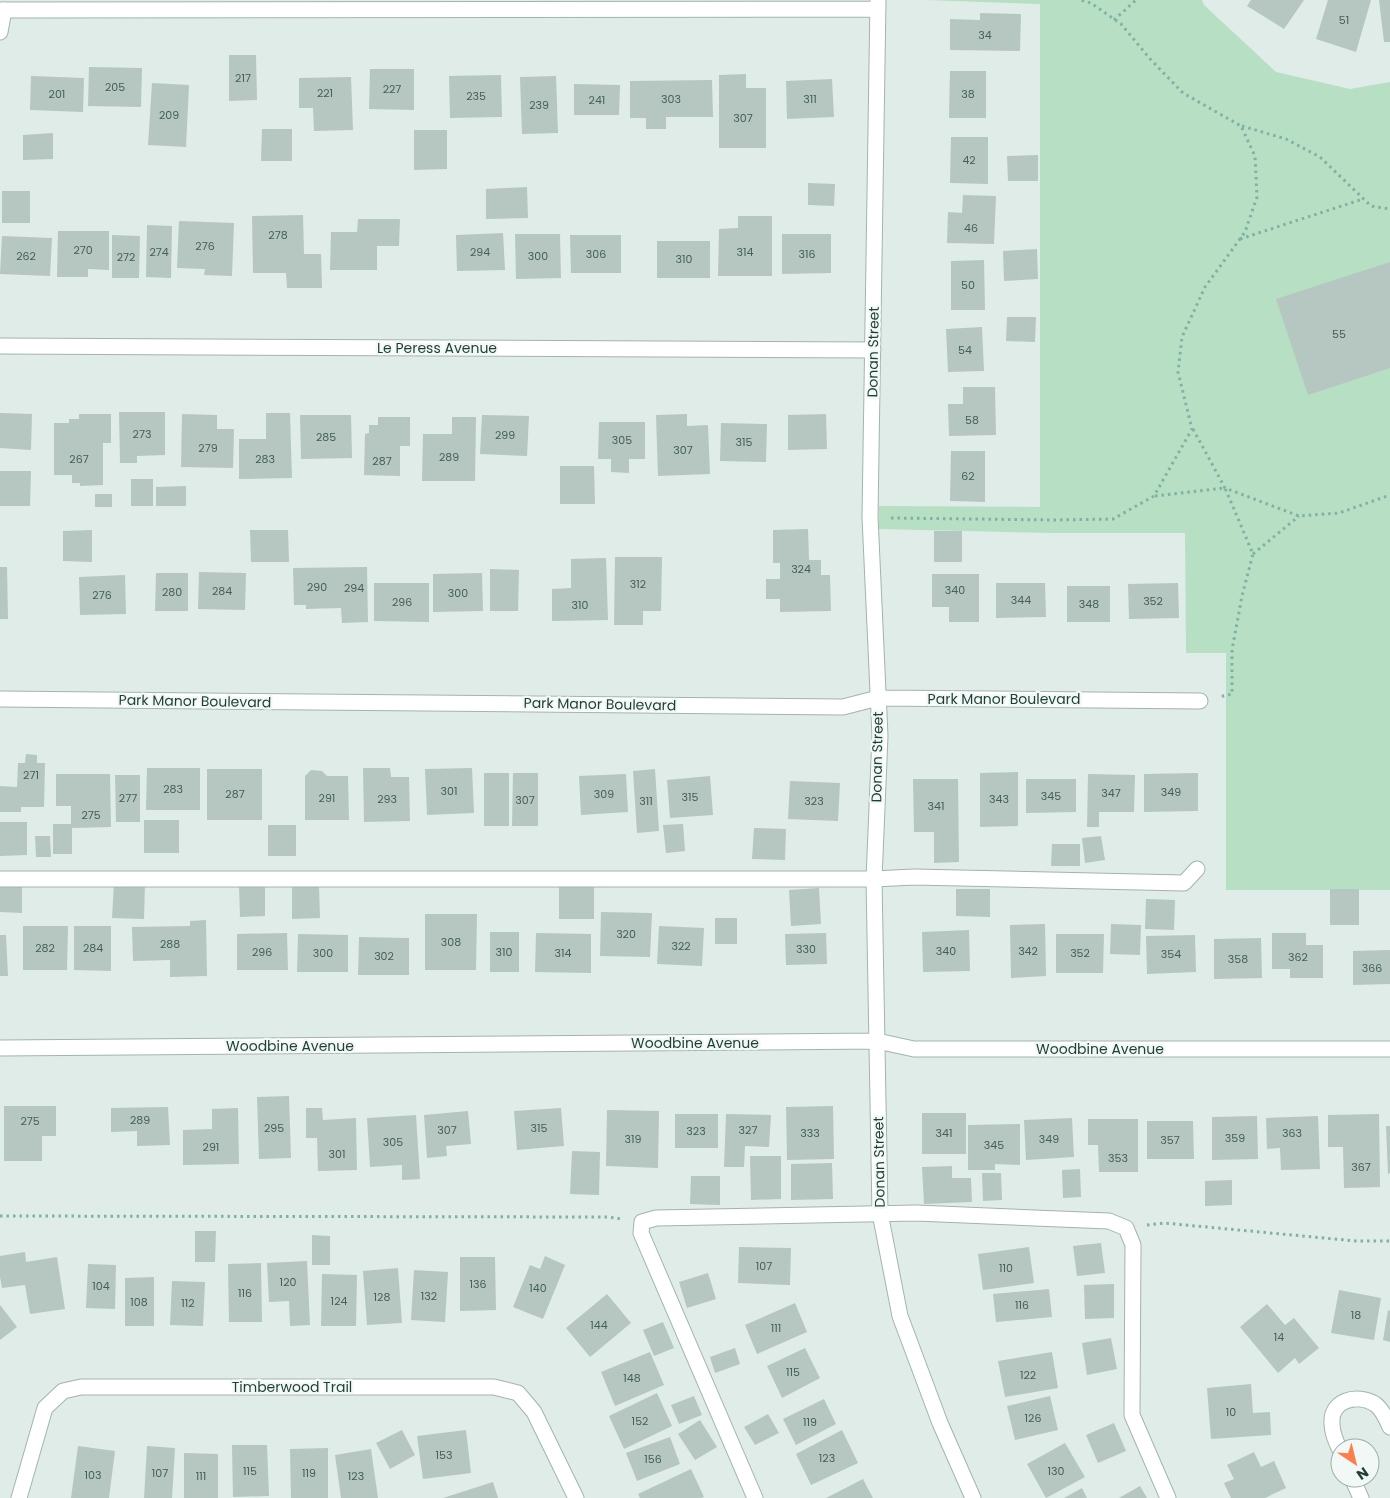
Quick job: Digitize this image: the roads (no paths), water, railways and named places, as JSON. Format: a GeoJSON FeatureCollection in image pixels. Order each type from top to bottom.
{"type":"FeatureCollection","features":[{"type":"Feature","properties":{"kind":"street"},"geometry":{"type":"LineString","coordinates":[[0,32],[2,10],[878,4]]}},
{"type":"Feature","properties":{"kind":"street","name":"Donan Street"},"geometry":{"type":"LineString","coordinates":[[878,4],[870,517],[880,736],[874,879],[880,1213],[900,1316],[940,1423],[973,1498]]}},
{"type":"Feature","properties":{"kind":"street","name":"Le Peress Avenue"},"geometry":{"type":"LineString","coordinates":[[0,346],[873,350]]}},
{"type":"Feature","properties":{"kind":"street","name":"Park Manor Boulevard"},"geometry":{"type":"LineString","coordinates":[[0,699],[843,706],[878,698],[1200,701]]}},
{"type":"Feature","properties":{"kind":"street"},"geometry":{"type":"LineString","coordinates":[[0,879],[874,879],[914,877],[1184,883],[1197,869]]}},
{"type":"Feature","properties":{"kind":"street","name":"Woodbine Avenue"},"geometry":{"type":"LineString","coordinates":[[0,1048],[877,1042],[914,1049],[1390,1049]]}},
{"type":"Feature","properties":{"kind":"street"},"geometry":{"type":"LineString","coordinates":[[755,1498],[641,1233],[642,1222],[656,1218],[916,1213],[1109,1221],[1126,1228],[1133,1245],[1132,1415],[1168,1498]]}},
{"type":"Feature","properties":{"kind":"street","name":"Timberwood Trail"},"geometry":{"type":"LineString","coordinates":[[19,1498],[45,1408],[63,1391],[80,1387],[494,1387],[518,1393],[534,1412],[576,1498]]}},
{"type":"Feature","properties":{"kind":"street"},"geometry":{"type":"LineString","coordinates":[[1334,1438],[1331,1422],[1335,1410],[1344,1400],[1359,1398],[1376,1405],[1390,1427]]}}]}
